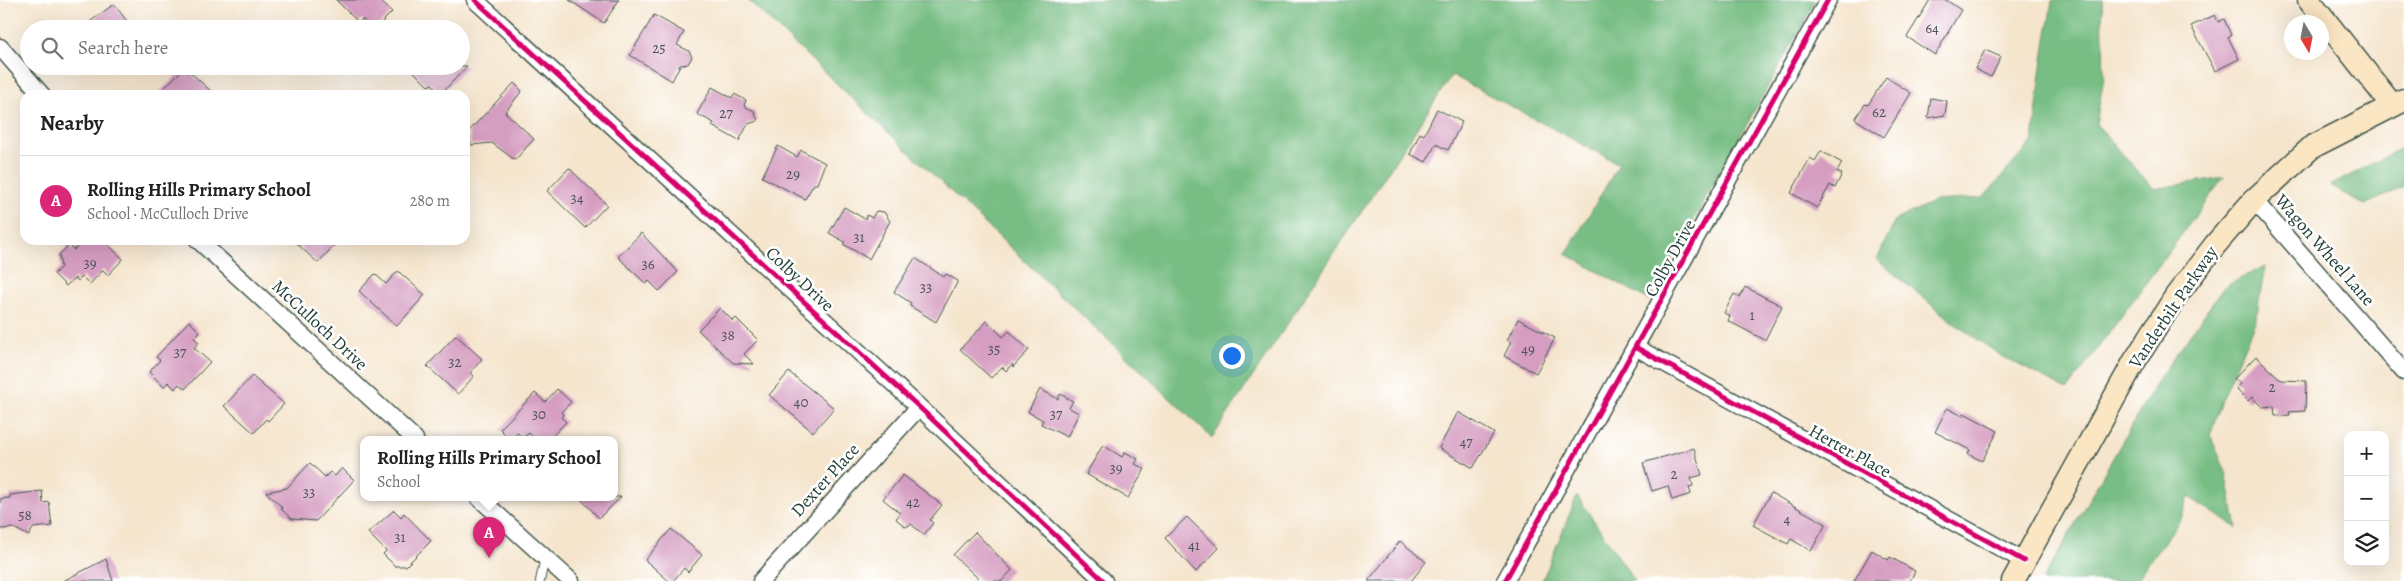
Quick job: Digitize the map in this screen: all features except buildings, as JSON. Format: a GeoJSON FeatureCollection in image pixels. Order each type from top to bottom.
{"type":"FeatureCollection","features":[{"type":"Feature","properties":{"kind":"main road"},"geometry":{"type":"LineString","coordinates":[[2310,0],[2398,103]]}},
{"type":"Feature","properties":{"kind":"main road","name":"Vanderbilt Parkway"},"geometry":{"type":"LineString","coordinates":[[2013,581],[2145,345],[2176,296],[2198,267],[2254,200],[2312,147],[2398,103]]}},
{"type":"Feature","properties":{"kind":"street","name":"Colby Drive"},"geometry":{"type":"LineString","coordinates":[[475,0],[919,407],[1104,581]]}},
{"type":"Feature","properties":{"kind":"street","name":"Colby Drive"},"geometry":{"type":"LineString","coordinates":[[1505,581],[1637,348],[1828,0]]}},
{"type":"Feature","properties":{"kind":"street"},"geometry":{"type":"LineString","coordinates":[[0,47],[20,70]]}},
{"type":"Feature","properties":{"kind":"street"},"geometry":{"type":"LineString","coordinates":[[24,75],[38,90]]}},
{"type":"Feature","properties":{"kind":"street","name":"Wagon Wheel Lane"},"geometry":{"type":"LineString","coordinates":[[2254,200],[2404,372]]}},
{"type":"Feature","properties":{"kind":"street","name":"McCulloch Drive"},"geometry":{"type":"LineString","coordinates":[[203,245],[412,436]]}},
{"type":"Feature","properties":{"kind":"street","name":"Herter Place"},"geometry":{"type":"LineString","coordinates":[[1637,348],[2024,561]]}},
{"type":"Feature","properties":{"kind":"street","name":"Dexter Place"},"geometry":{"type":"LineString","coordinates":[[761,581],[919,407]]}},
{"type":"Feature","properties":{"kind":"street"},"geometry":{"type":"LineString","coordinates":[[482,501],[572,581]]}},
{"type":"Feature","properties":{"kind":"lane"},"geometry":{"type":"LineString","coordinates":[[540,581],[544,557]]}},
{"type":"Feature","properties":{"kind":"green space"},"geometry":{"type":"Polygon","coordinates":[[[748,0],[1816,0],[1649,300],[1566,254],[1619,164],[1452,75],[1212,438],[748,0]]]}},
{"type":"Feature","properties":{"kind":"green space"},"geometry":{"type":"Polygon","coordinates":[[[2102,0],[2104,77],[2096,124],[2154,189],[2224,177],[2067,390],[2000,355],[1955,324],[1877,260],[1895,220],[1935,201],[1983,198],[2033,141],[2041,73],[2052,1],[2102,0]]]}},
{"type":"Feature","properties":{"kind":"green space"},"geometry":{"type":"Polygon","coordinates":[[[2404,147],[2404,187],[2365,205],[2330,186],[2404,147]]]}},
{"type":"Feature","properties":{"kind":"green space"},"geometry":{"type":"Polygon","coordinates":[[[2265,266],[2256,319],[2224,395],[2210,435],[2226,472],[2237,528],[2189,497],[2181,519],[2135,581],[2042,581],[2159,378],[2224,287],[2265,266]]]}},
{"type":"Feature","properties":{"kind":"green space"},"geometry":{"type":"Polygon","coordinates":[[[1577,496],[1635,581],[1542,581],[1577,496]]]}},
{"type":"Feature","properties":{"kind":"cycle path"},"geometry":{"type":"LineString","coordinates":[[475,0],[919,407],[1104,581]]}},
{"type":"Feature","properties":{"kind":"cycle path"},"geometry":{"type":"LineString","coordinates":[[1505,581],[1828,0]]}},
{"type":"Feature","properties":{"kind":"cycle path"},"geometry":{"type":"LineString","coordinates":[[1637,348],[2024,561]]}},
{"type":"Feature","properties":{"kind":"place","name":"Rolling Hills Primary School"},"geometry":{"type":"Point","coordinates":[489,558]}}]}
